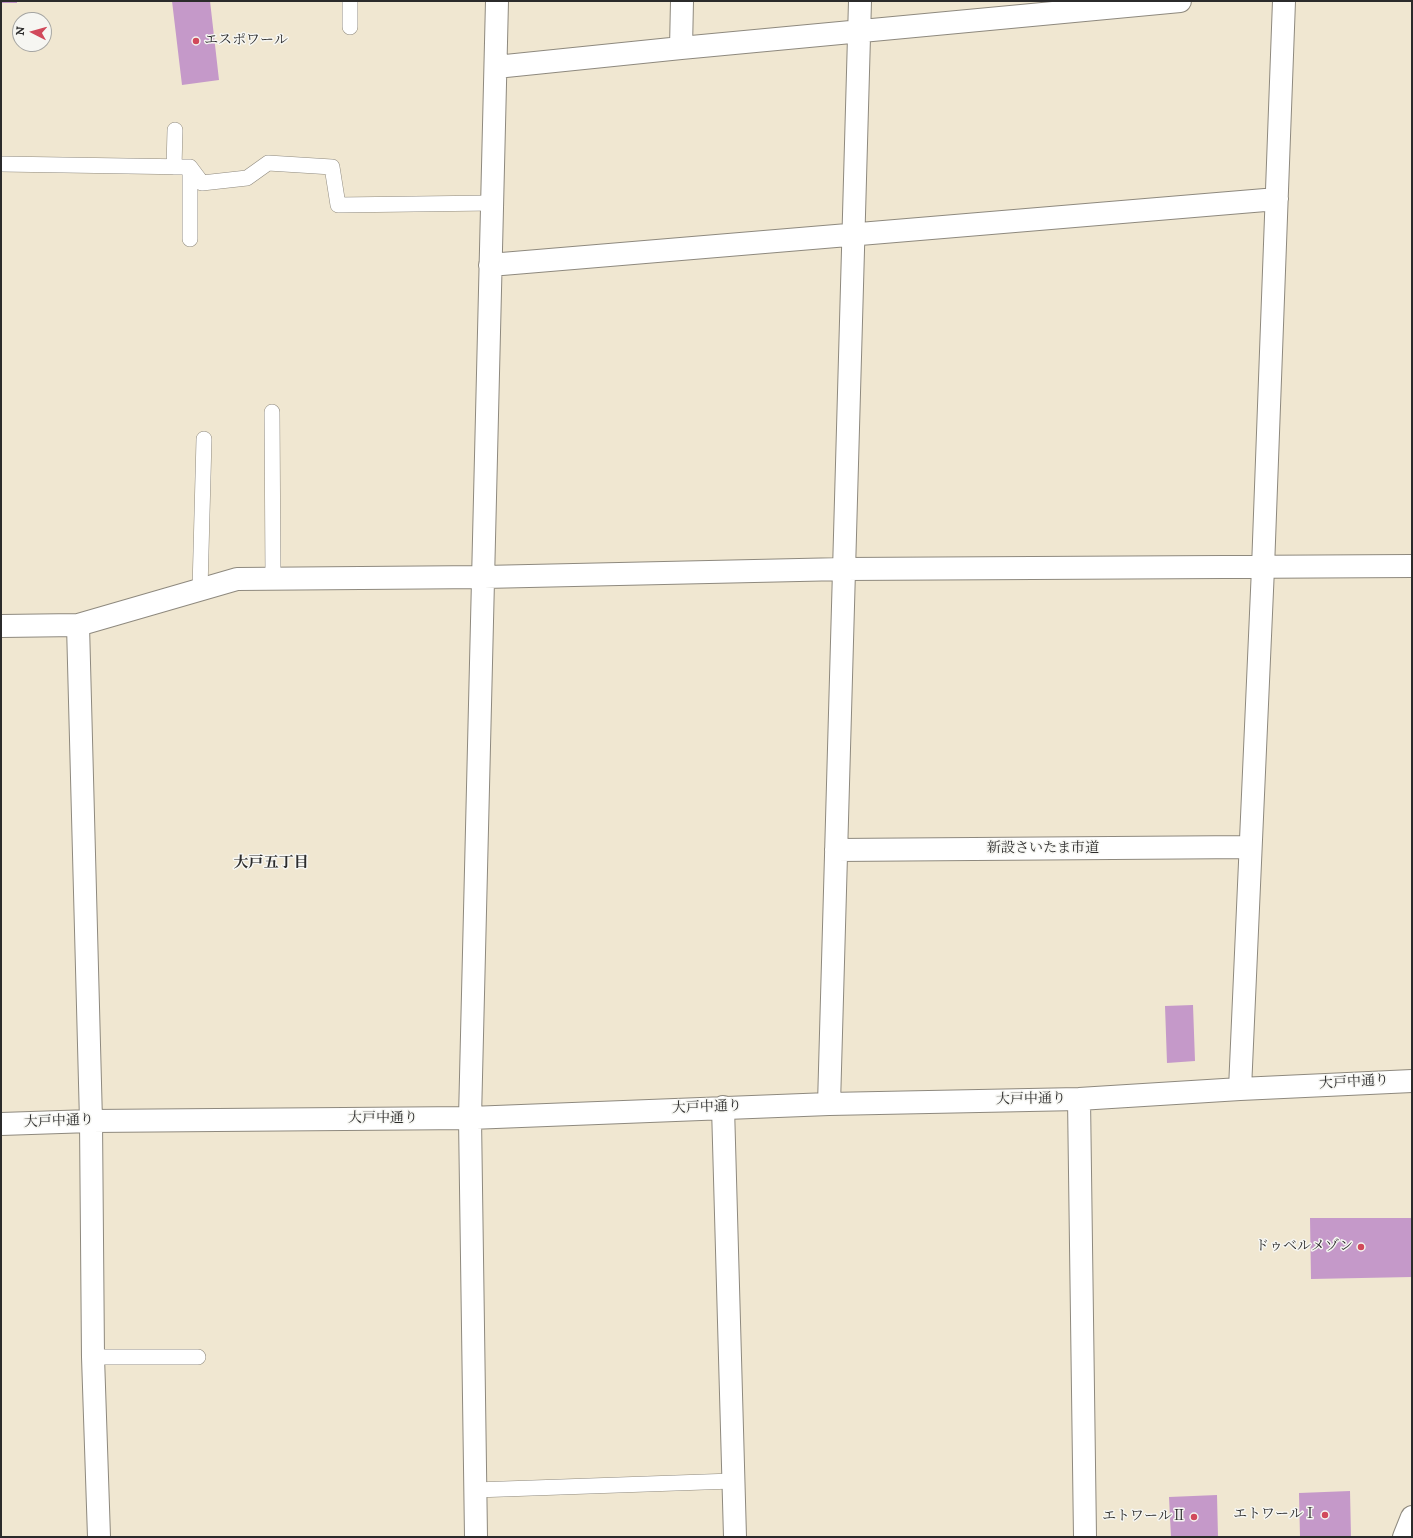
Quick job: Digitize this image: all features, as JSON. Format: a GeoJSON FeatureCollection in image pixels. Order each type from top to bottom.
{"type":"FeatureCollection","features":[{"type":"Feature","properties":{"kind":"street"},"geometry":{"type":"LineString","coordinates":[[476,1537],[470,1118],[497,1]]}},
{"type":"Feature","properties":{"kind":"street"},"geometry":{"type":"LineString","coordinates":[[681,48],[682,1]]}},
{"type":"Feature","properties":{"kind":"street"},"geometry":{"type":"LineString","coordinates":[[829,1104],[860,1]]}},
{"type":"Feature","properties":{"kind":"street"},"geometry":{"type":"LineString","coordinates":[[496,67],[859,31],[1056,7],[1180,1]]}},
{"type":"Feature","properties":{"kind":"street"},"geometry":{"type":"LineString","coordinates":[[1240,1089],[1263,568],[1284,1]]}},
{"type":"Feature","properties":{"kind":"street"},"geometry":{"type":"LineString","coordinates":[[490,265],[1276,199]]}},
{"type":"Feature","properties":{"kind":"street"},"geometry":{"type":"LineString","coordinates":[[1,626],[78,625],[237,579],[484,577],[844,569],[1263,568],[1412,566]]}},
{"type":"Feature","properties":{"kind":"street"},"geometry":{"type":"LineString","coordinates":[[78,625],[91,1121],[93,1357],[99,1537]]}},
{"type":"Feature","properties":{"kind":"street","name":"新設さいたま市道"},"geometry":{"type":"LineString","coordinates":[[836,850],[1250,847]]}},
{"type":"Feature","properties":{"kind":"street","name":"大戸中通り"},"geometry":{"type":"LineString","coordinates":[[1,1124],[91,1121],[470,1118],[723,1107],[1079,1099],[1240,1089],[1412,1081]]}},
{"type":"Feature","properties":{"kind":"street"},"geometry":{"type":"LineString","coordinates":[[1079,1099],[1085,1537]]}},
{"type":"Feature","properties":{"kind":"street"},"geometry":{"type":"LineString","coordinates":[[723,1107],[734,1537]]}},
{"type":"Feature","properties":{"kind":"street"},"geometry":{"type":"LineString","coordinates":[[1404,1537],[1412,1517]]}},
{"type":"Feature","properties":{"kind":"lane"},"geometry":{"type":"LineString","coordinates":[[350,1],[350,27]]}},
{"type":"Feature","properties":{"kind":"lane"},"geometry":{"type":"LineString","coordinates":[[174,167],[175,130]]}},
{"type":"Feature","properties":{"kind":"lane"},"geometry":{"type":"LineString","coordinates":[[190,167],[202,183],[247,178],[268,163],[332,167],[338,205],[492,203]]}},
{"type":"Feature","properties":{"kind":"lane"},"geometry":{"type":"LineString","coordinates":[[1,164],[190,167]]}},
{"type":"Feature","properties":{"kind":"lane"},"geometry":{"type":"LineString","coordinates":[[190,167],[190,239]]}},
{"type":"Feature","properties":{"kind":"lane"},"geometry":{"type":"LineString","coordinates":[[272,412],[273,578]]}},
{"type":"Feature","properties":{"kind":"lane"},"geometry":{"type":"LineString","coordinates":[[200,589],[204,439]]}},
{"type":"Feature","properties":{"kind":"lane"},"geometry":{"type":"LineString","coordinates":[[93,1357],[198,1357]]}},
{"type":"Feature","properties":{"kind":"lane"},"geometry":{"type":"LineString","coordinates":[[475,1490],[733,1481]]}},
{"type":"Feature","properties":{"kind":"building"},"geometry":{"type":"Polygon","coordinates":[[[1,1],[17,1],[17,3],[1,3],[1,1]]]}},
{"type":"Feature","properties":{"kind":"building","name":"エスポワール"},"geometry":{"type":"Polygon","coordinates":[[[172,1],[210,1],[219,80],[182,85],[172,1]]]}},
{"type":"Feature","properties":{"kind":"building"},"geometry":{"type":"Polygon","coordinates":[[[1193,1005],[1195,1061],[1167,1063],[1165,1006],[1193,1005]]]}},
{"type":"Feature","properties":{"kind":"building","name":"ドゥベルメゾン"},"geometry":{"type":"Polygon","coordinates":[[[1310,1218],[1412,1218],[1412,1277],[1311,1279],[1310,1218]]]}},
{"type":"Feature","properties":{"kind":"building","name":"エトワールⅠ"},"geometry":{"type":"Polygon","coordinates":[[[1350,1491],[1351,1537],[1300,1537],[1299,1493],[1350,1491]]]}},
{"type":"Feature","properties":{"kind":"building","name":"エトワールⅡ"},"geometry":{"type":"Polygon","coordinates":[[[1217,1495],[1218,1537],[1171,1537],[1169,1497],[1217,1495]]]}},
{"type":"Feature","properties":{"kind":"place","name":"エスポワール"},"geometry":{"type":"Point","coordinates":[196,41]}},
{"type":"Feature","properties":{"kind":"place","name":"ドゥベルメゾン"},"geometry":{"type":"Point","coordinates":[1361,1247]}},
{"type":"Feature","properties":{"kind":"place","name":"エトワールⅠ"},"geometry":{"type":"Point","coordinates":[1325,1515]}},
{"type":"Feature","properties":{"kind":"place","name":"エトワールⅡ"},"geometry":{"type":"Point","coordinates":[1194,1517]}},
{"type":"Feature","properties":{"kind":"district","name":"大戸五丁目"},"geometry":{"type":"Point","coordinates":[271,864]}}]}
